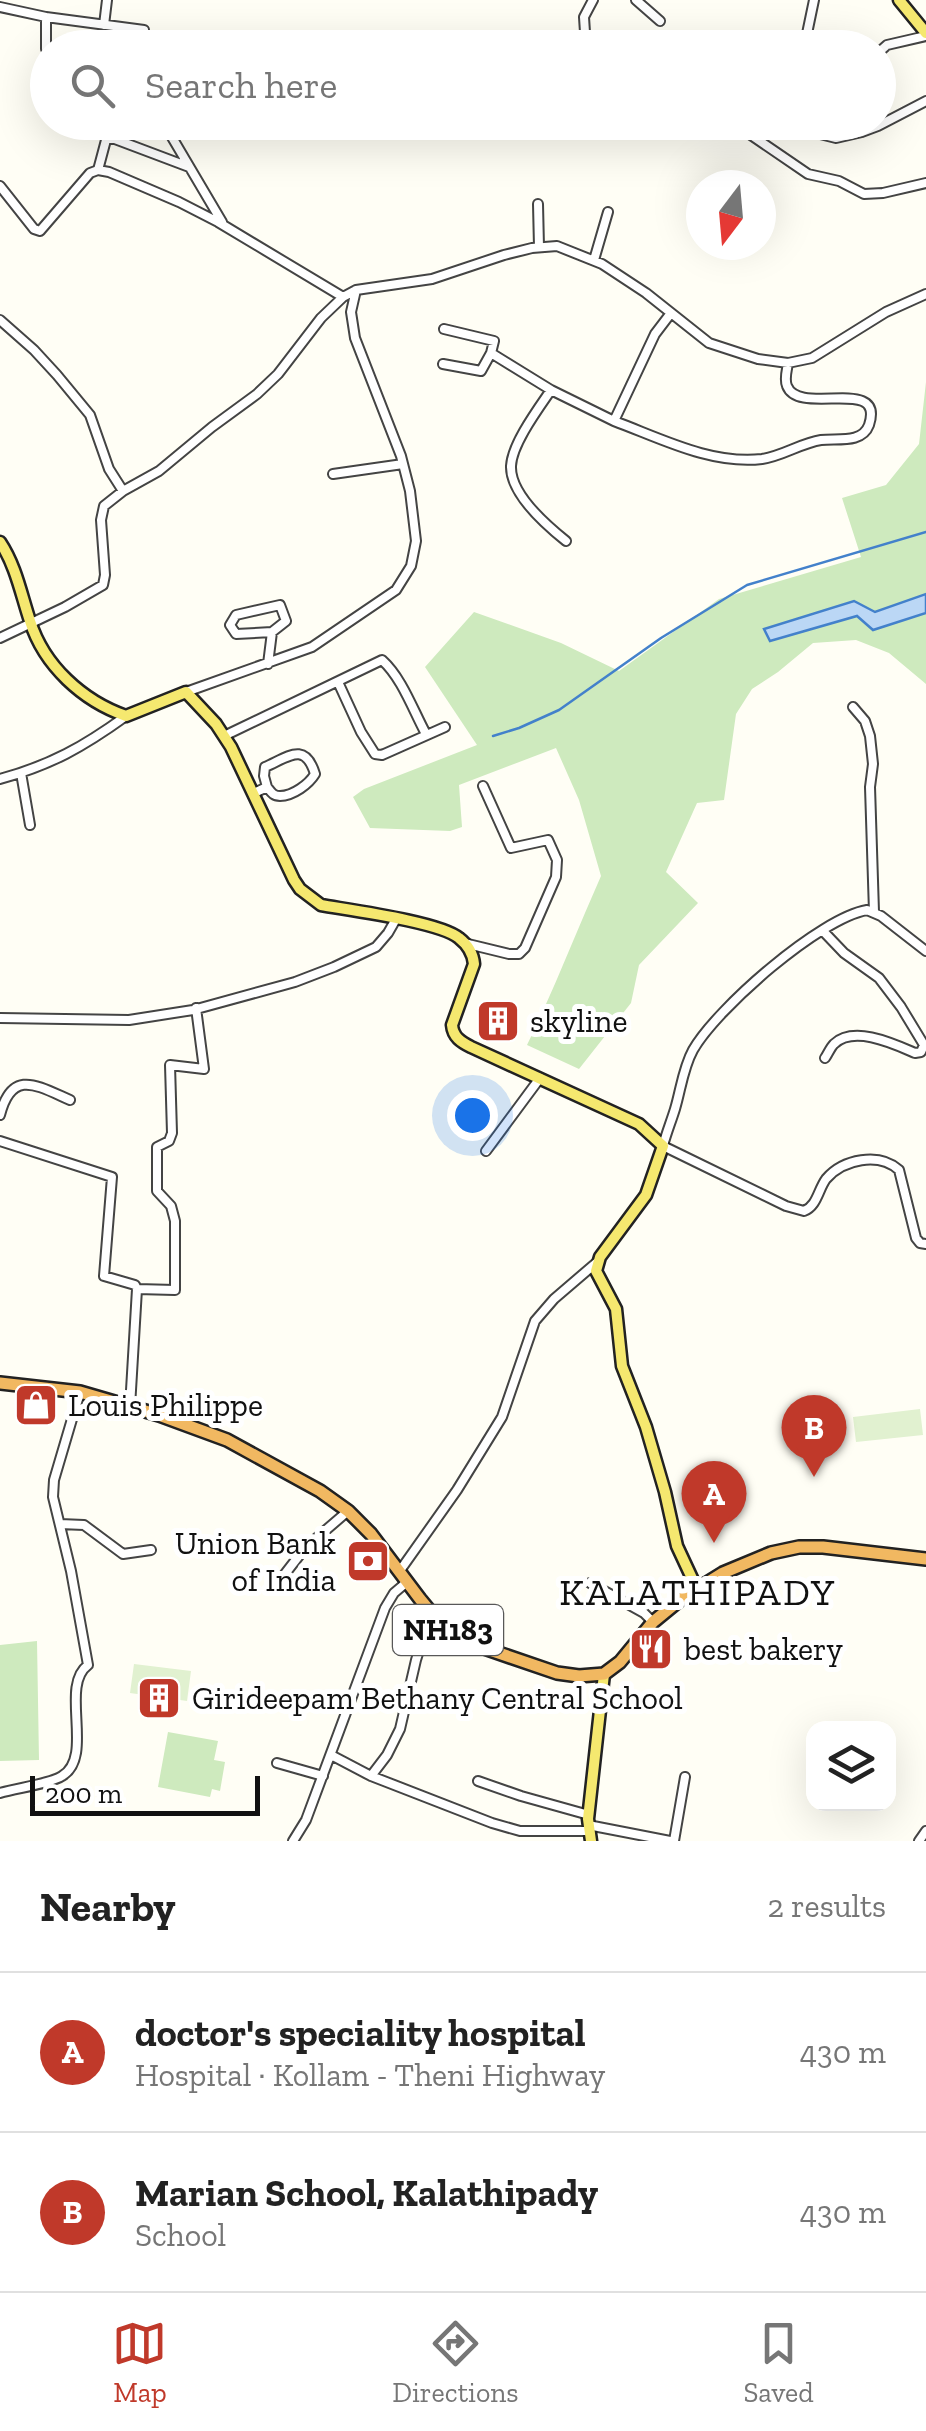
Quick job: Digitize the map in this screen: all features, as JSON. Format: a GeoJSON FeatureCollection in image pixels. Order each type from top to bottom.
{"type":"FeatureCollection","features":[{"type":"Feature","properties":{"kind":"highway","name":"NH183"},"geometry":{"type":"LineString","coordinates":[[0,1380],[80,1392],[227,1440],[348,1511],[372,1534],[431,1612],[453,1634],[504,1656],[567,1674],[604,1674]]}},
{"type":"Feature","properties":{"kind":"highway"},"geometry":{"type":"LineString","coordinates":[[604,1674],[620,1662],[670,1606],[740,1564],[771,1553],[799,1547],[847,1548],[926,1560]]}},
{"type":"Feature","properties":{"kind":"main road"},"geometry":{"type":"LineString","coordinates":[[899,0],[926,35]]}},
{"type":"Feature","properties":{"kind":"main road"},"geometry":{"type":"LineString","coordinates":[[0,542],[14,569],[42,650],[72,684],[100,705],[126,716],[186,692],[207,713],[224,736],[254,793],[294,880],[310,899],[321,905],[456,935],[464,942],[474,964],[452,1025],[453,1033],[463,1043],[639,1124],[662,1146],[646,1194],[596,1263],[596,1271],[618,1317],[622,1366],[646,1427],[677,1546],[697,1588]]}},
{"type":"Feature","properties":{"kind":"main road"},"geometry":{"type":"LineString","coordinates":[[589,1828],[604,1674]]}},
{"type":"Feature","properties":{"kind":"street"},"geometry":{"type":"LineString","coordinates":[[104,25],[107,0]]}},
{"type":"Feature","properties":{"kind":"street"},"geometry":{"type":"LineString","coordinates":[[585,30],[584,17],[593,0]]}},
{"type":"Feature","properties":{"kind":"street"},"geometry":{"type":"LineString","coordinates":[[636,0],[660,21]]}},
{"type":"Feature","properties":{"kind":"street"},"geometry":{"type":"LineString","coordinates":[[808,30],[814,0]]}},
{"type":"Feature","properties":{"kind":"street"},"geometry":{"type":"LineString","coordinates":[[0,7],[144,30]]}},
{"type":"Feature","properties":{"kind":"street"},"geometry":{"type":"LineString","coordinates":[[46,17],[46,30]]}},
{"type":"Feature","properties":{"kind":"street"},"geometry":{"type":"LineString","coordinates":[[896,43],[926,35]]}},
{"type":"Feature","properties":{"kind":"street"},"geometry":{"type":"LineString","coordinates":[[896,117],[926,102]]}},
{"type":"Feature","properties":{"kind":"street"},"geometry":{"type":"LineString","coordinates":[[98,170],[106,140]]}},
{"type":"Feature","properties":{"kind":"street"},"geometry":{"type":"LineString","coordinates":[[117,140],[189,168]]}},
{"type":"Feature","properties":{"kind":"street"},"geometry":{"type":"LineString","coordinates":[[173,140],[224,226]]}},
{"type":"Feature","properties":{"kind":"street"},"geometry":{"type":"LineString","coordinates":[[758,140],[808,174],[840,180],[864,194],[926,183]]}},
{"type":"Feature","properties":{"kind":"street"},"geometry":{"type":"LineString","coordinates":[[0,186],[34,229],[40,231],[90,173],[98,170],[131,180],[224,226],[343,296]]}},
{"type":"Feature","properties":{"kind":"street"},"geometry":{"type":"LineString","coordinates":[[538,204],[539,247]]}},
{"type":"Feature","properties":{"kind":"street"},"geometry":{"type":"LineString","coordinates":[[594,260],[608,212]]}},
{"type":"Feature","properties":{"kind":"street"},"geometry":{"type":"LineString","coordinates":[[0,638],[103,585],[104,506],[168,464],[267,385],[321,318],[343,296],[356,290],[432,280],[504,255],[558,246],[594,260],[646,293],[709,343],[758,359],[788,363],[812,358],[886,312],[926,294]]}},
{"type":"Feature","properties":{"kind":"street"},"geometry":{"type":"LineString","coordinates":[[186,692],[312,648],[400,585],[410,566],[416,541],[414,516],[403,464],[355,338],[351,312],[356,290]]}},
{"type":"Feature","properties":{"kind":"street"},"geometry":{"type":"LineString","coordinates":[[614,421],[655,334],[671,314]]}},
{"type":"Feature","properties":{"kind":"street"},"geometry":{"type":"LineString","coordinates":[[0,320],[46,362],[90,415],[109,470],[123,491]]}},
{"type":"Feature","properties":{"kind":"street"},"geometry":{"type":"LineString","coordinates":[[443,364],[482,372],[494,340],[444,329]]}},
{"type":"Feature","properties":{"kind":"street"},"geometry":{"type":"LineString","coordinates":[[491,352],[551,390],[614,421],[693,451],[764,459],[819,440],[856,438],[863,434],[869,425],[868,404],[860,398],[806,398],[792,393],[787,387],[788,363]]}},
{"type":"Feature","properties":{"kind":"street"},"geometry":{"type":"LineString","coordinates":[[551,390],[514,451],[512,478],[524,500],[566,540]]}},
{"type":"Feature","properties":{"kind":"street"},"geometry":{"type":"LineString","coordinates":[[333,474],[403,464]]}},
{"type":"Feature","properties":{"kind":"street"},"geometry":{"type":"LineString","coordinates":[[268,664],[272,632],[286,621],[280,605],[236,615],[230,625],[236,634],[272,632]]}},
{"type":"Feature","properties":{"kind":"street"},"geometry":{"type":"LineString","coordinates":[[224,736],[382,660],[426,734]]}},
{"type":"Feature","properties":{"kind":"street"},"geometry":{"type":"LineString","coordinates":[[338,682],[375,754],[382,755],[444,727]]}},
{"type":"Feature","properties":{"kind":"street"},"geometry":{"type":"LineString","coordinates":[[853,707],[865,721],[873,764],[870,787],[874,912]]}},
{"type":"Feature","properties":{"kind":"street"},"geometry":{"type":"LineString","coordinates":[[0,779],[58,760],[126,716]]}},
{"type":"Feature","properties":{"kind":"street"},"geometry":{"type":"LineString","coordinates":[[296,753],[311,761],[315,774],[306,786],[282,796],[274,795],[267,787],[265,768],[296,753]]}},
{"type":"Feature","properties":{"kind":"street"},"geometry":{"type":"LineString","coordinates":[[21,773],[30,824]]}},
{"type":"Feature","properties":{"kind":"street"},"geometry":{"type":"LineString","coordinates":[[464,942],[520,954],[556,877],[557,860],[548,840],[511,848],[483,786]]}},
{"type":"Feature","properties":{"kind":"street"},"geometry":{"type":"LineString","coordinates":[[254,793],[267,787]]}},
{"type":"Feature","properties":{"kind":"street"},"geometry":{"type":"LineString","coordinates":[[923,945],[874,912],[857,912],[823,931],[748,988],[703,1036],[688,1060],[662,1146],[786,1206],[804,1210],[813,1206],[825,1181],[847,1164],[890,1162],[899,1170],[916,1238],[926,1244]]}},
{"type":"Feature","properties":{"kind":"street"},"geometry":{"type":"LineString","coordinates":[[0,1018],[130,1020],[196,1008],[295,982],[334,967],[376,947],[396,919]]}},
{"type":"Feature","properties":{"kind":"street"},"geometry":{"type":"LineString","coordinates":[[823,931],[880,978],[924,1045],[921,1052],[915,1052],[866,1036],[847,1037],[835,1043],[825,1058]]}},
{"type":"Feature","properties":{"kind":"street"},"geometry":{"type":"LineString","coordinates":[[137,1289],[175,1290],[175,1220],[171,1206],[157,1191],[158,1147],[169,1141],[172,1133],[170,1065],[204,1069],[196,1008]]}},
{"type":"Feature","properties":{"kind":"street"},"geometry":{"type":"LineString","coordinates":[[486,1150],[540,1078]]}},
{"type":"Feature","properties":{"kind":"street"},"geometry":{"type":"LineString","coordinates":[[0,1115],[5,1096],[14,1087],[26,1084],[70,1100]]}},
{"type":"Feature","properties":{"kind":"street"},"geometry":{"type":"LineString","coordinates":[[0,1141],[112,1177],[104,1276],[137,1289],[130,1407]]}},
{"type":"Feature","properties":{"kind":"street"},"geometry":{"type":"LineString","coordinates":[[294,1841],[306,1820],[385,1608],[502,1417],[535,1321],[554,1298],[596,1263]]}},
{"type":"Feature","properties":{"kind":"street"},"geometry":{"type":"LineString","coordinates":[[0,1792],[55,1780],[70,1770],[73,1762],[78,1726],[76,1680],[88,1665],[53,1497],[54,1480],[80,1392]]}},
{"type":"Feature","properties":{"kind":"street"},"geometry":{"type":"LineString","coordinates":[[274,1588],[305,1548],[348,1511]]}},
{"type":"Feature","properties":{"kind":"street"},"geometry":{"type":"LineString","coordinates":[[60,1524],[84,1525],[123,1554],[152,1550]]}},
{"type":"Feature","properties":{"kind":"street"},"geometry":{"type":"LineString","coordinates":[[590,1583],[654,1622]]}},
{"type":"Feature","properties":{"kind":"street"},"geometry":{"type":"LineString","coordinates":[[372,1776],[400,1729],[431,1612]]}},
{"type":"Feature","properties":{"kind":"street"},"geometry":{"type":"LineString","coordinates":[[331,1754],[372,1776],[497,1825],[520,1830],[589,1828],[672,1841],[685,1777]]}},
{"type":"Feature","properties":{"kind":"street"},"geometry":{"type":"LineString","coordinates":[[277,1763],[323,1776]]}},
{"type":"Feature","properties":{"kind":"street"},"geometry":{"type":"LineString","coordinates":[[478,1781],[589,1828]]}},
{"type":"Feature","properties":{"kind":"street"},"geometry":{"type":"LineString","coordinates":[[919,1841],[926,1831]]}},
{"type":"Feature","properties":{"kind":"green space"},"geometry":{"type":"Polygon","coordinates":[[[926,382],[926,684],[889,653],[856,640],[813,643],[752,689],[736,714],[724,800],[697,803],[666,872],[698,903],[639,965],[631,1003],[579,1069],[527,1045],[601,876],[579,800],[556,748],[459,785],[462,827],[450,831],[370,828],[353,797],[364,789],[477,745],[425,667],[474,612],[561,643],[619,671],[719,599],[861,557],[842,498],[886,485],[919,444],[926,382]]]}},
{"type":"Feature","properties":{"kind":"green space"},"geometry":{"type":"Polygon","coordinates":[[[920,1409],[923,1435],[856,1442],[853,1417],[920,1409]]]}},
{"type":"Feature","properties":{"kind":"green space"},"geometry":{"type":"Polygon","coordinates":[[[37,1641],[39,1760],[0,1761],[0,1645],[37,1641]]]}},
{"type":"Feature","properties":{"kind":"green space"},"geometry":{"type":"Polygon","coordinates":[[[134,1664],[191,1671],[187,1701],[130,1693],[134,1664]]]}},
{"type":"Feature","properties":{"kind":"green space"},"geometry":{"type":"Polygon","coordinates":[[[168,1732],[218,1741],[214,1760],[225,1762],[220,1791],[212,1789],[210,1797],[158,1787],[168,1732]]]}},
{"type":"Feature","properties":{"kind":"water"},"geometry":{"type":"Polygon","coordinates":[[[926,594],[926,613],[873,630],[857,616],[770,641],[764,629],[854,601],[875,612],[926,594]]]}},
{"type":"Feature","properties":{"kind":"waterway"},"geometry":{"type":"LineString","coordinates":[[493,736],[559,710],[661,638],[747,585],[926,532]]}},
{"type":"Feature","properties":{"kind":"place","name":"skyline"},"geometry":{"type":"Point","coordinates":[498,1021]}},
{"type":"Feature","properties":{"kind":"place","name":"Louis Philippe"},"geometry":{"type":"Point","coordinates":[36,1405]}},
{"type":"Feature","properties":{"kind":"place","name":"Marian School, Kalathipady"},"geometry":{"type":"Point","coordinates":[814,1477]}},
{"type":"Feature","properties":{"kind":"place","name":"doctor's speciality hospital"},"geometry":{"type":"Point","coordinates":[714,1543]}},
{"type":"Feature","properties":{"kind":"place","name":"Union Bank of India"},"geometry":{"type":"Point","coordinates":[368,1561]}},
{"type":"Feature","properties":{"kind":"place","name":"best bakery"},"geometry":{"type":"Point","coordinates":[651,1649]}},
{"type":"Feature","properties":{"kind":"place","name":"Girideepam Bethany Central School"},"geometry":{"type":"Point","coordinates":[159,1698]}},
{"type":"Feature","properties":{"kind":"district","name":"KALATHIPADY"},"geometry":{"type":"Point","coordinates":[698,1592]}}]}
